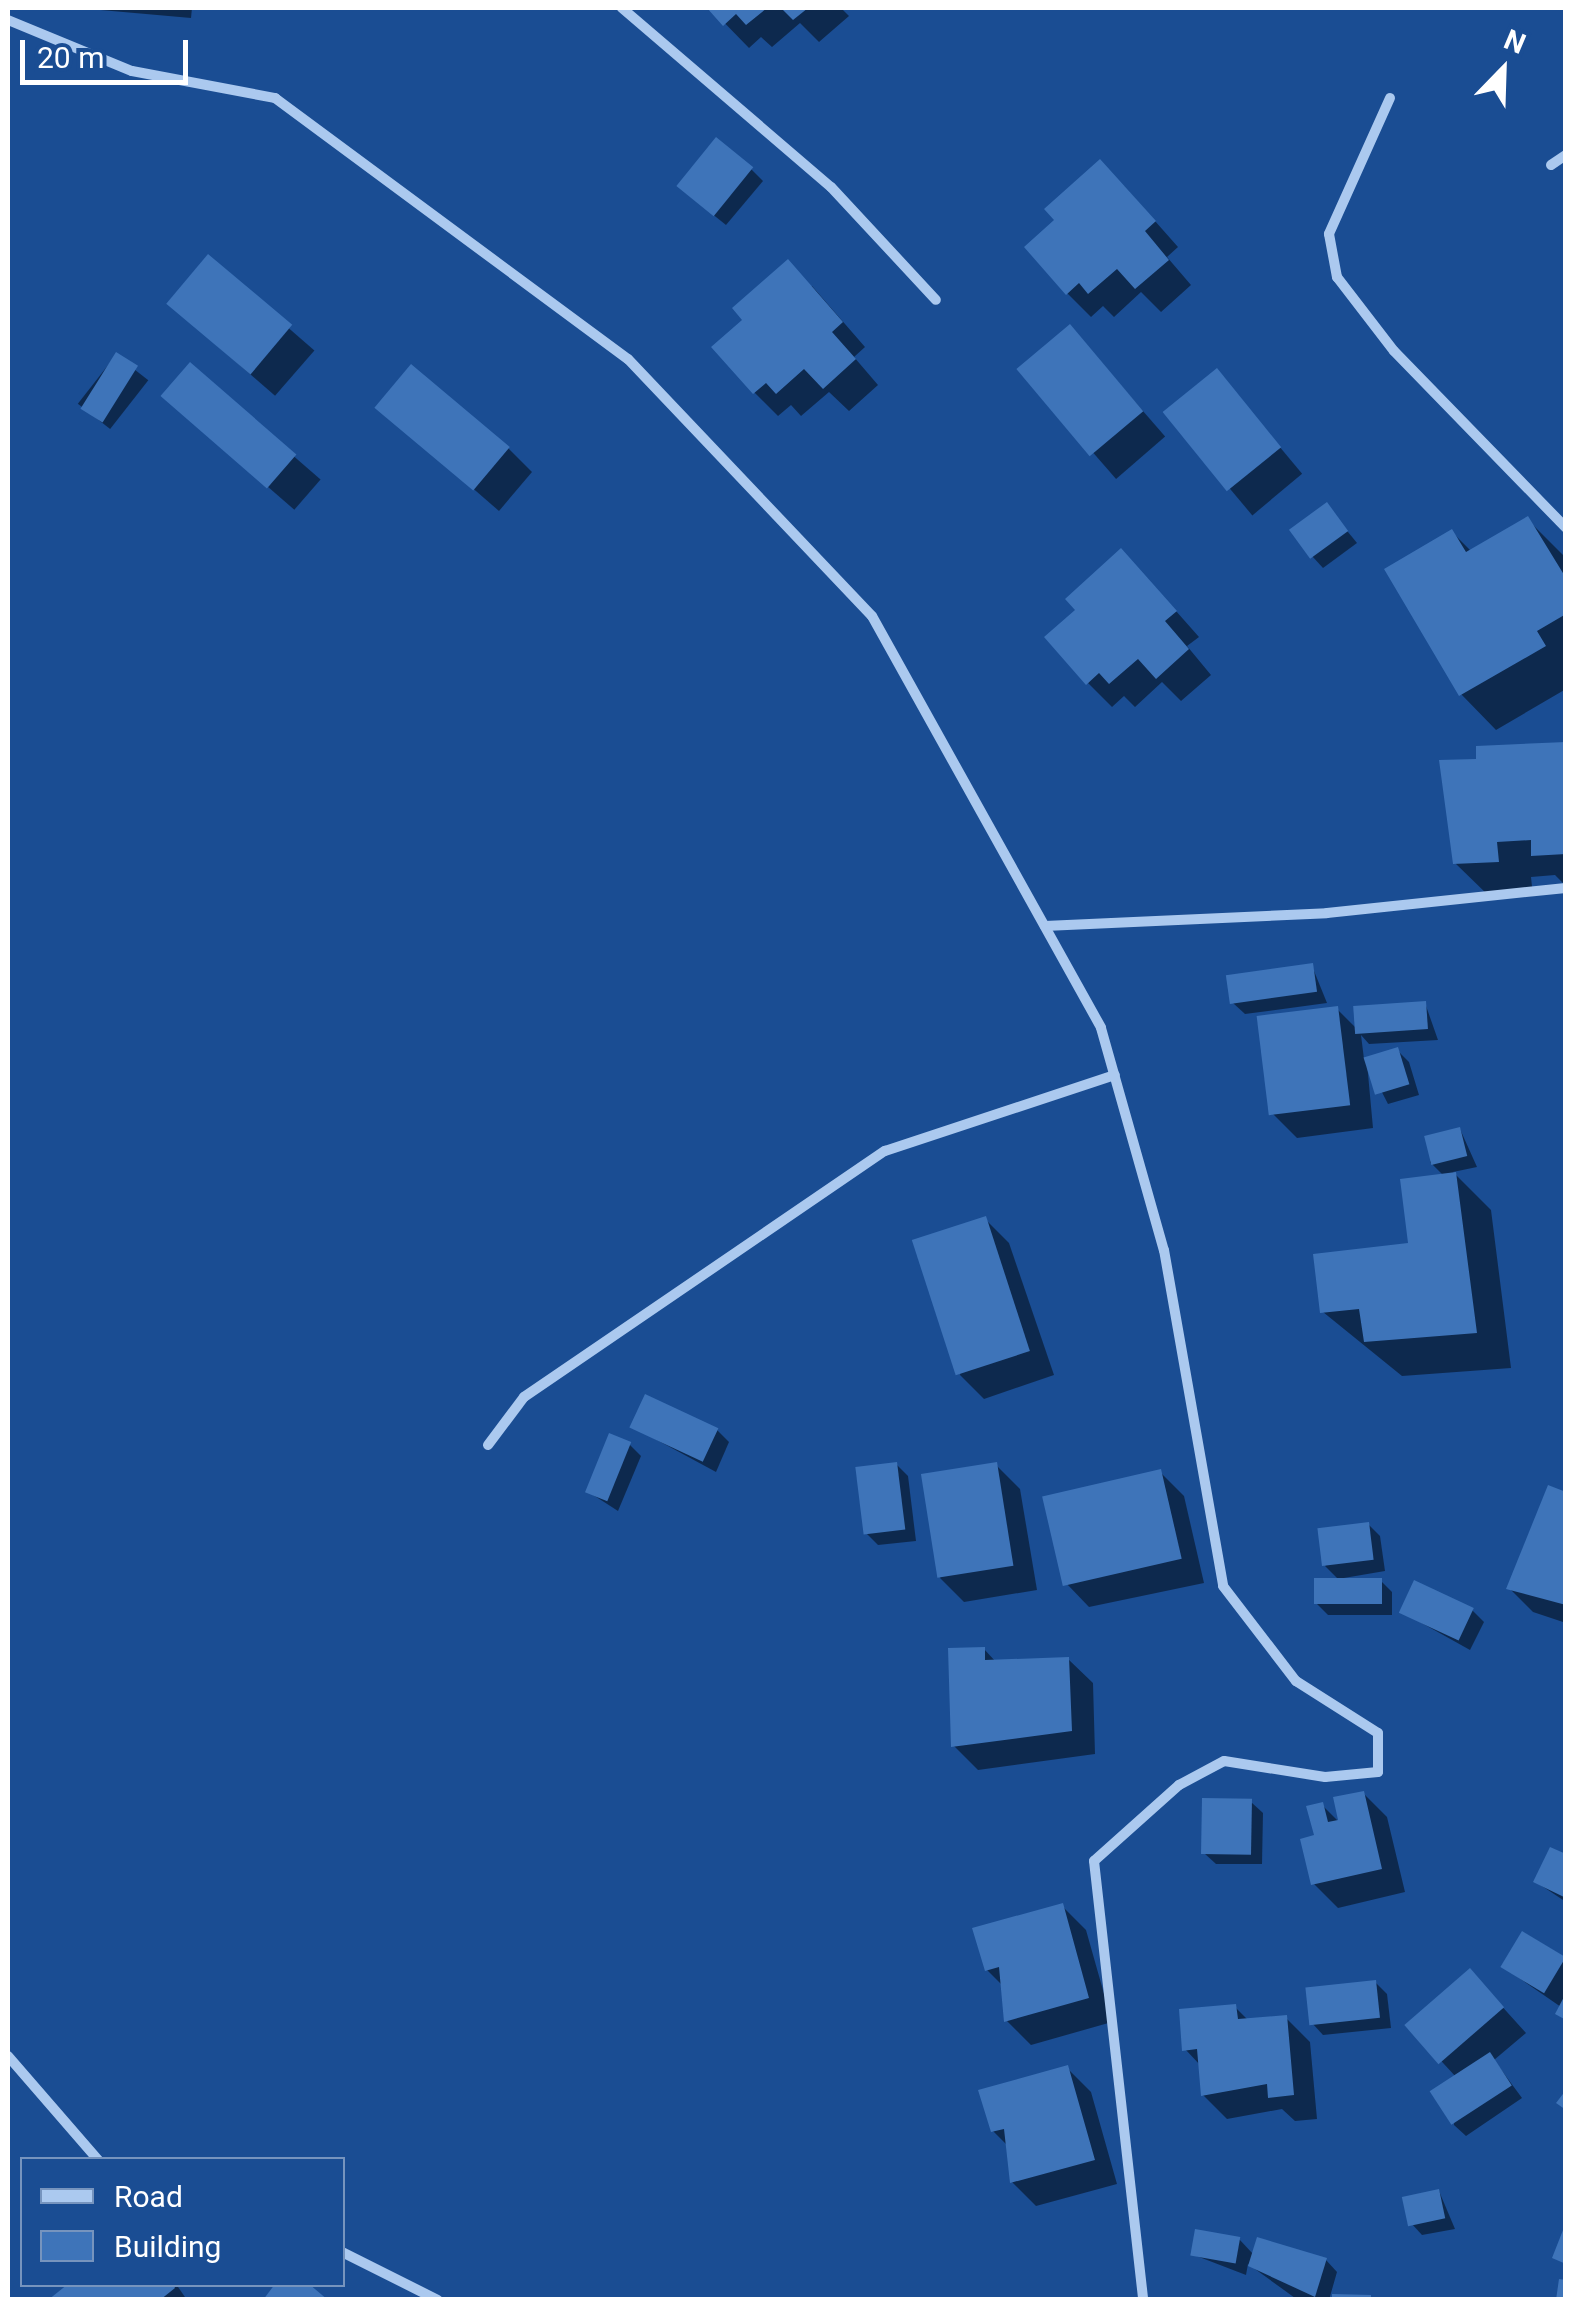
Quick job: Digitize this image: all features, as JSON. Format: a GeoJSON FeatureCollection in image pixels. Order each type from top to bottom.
{"type":"FeatureCollection","features":[{"type":"Feature","properties":{"kind":"street"},"geometry":{"type":"LineString","coordinates":[[622,8],[831,188],[936,300]]}},
{"type":"Feature","properties":{"kind":"street"},"geometry":{"type":"LineString","coordinates":[[8,20],[132,71],[275,98],[628,359],[872,616],[1101,1028],[1164,1250],[1224,1586],[1296,1681],[1378,1733],[1378,1772],[1325,1777],[1224,1761],[1179,1785],[1094,1861],[1142,2300]]}},
{"type":"Feature","properties":{"kind":"street"},"geometry":{"type":"LineString","coordinates":[[1390,98],[1329,234],[1337,277],[1394,351],[1566,528]]}},
{"type":"Feature","properties":{"kind":"street"},"geometry":{"type":"LineString","coordinates":[[1551,165],[1566,155]]}},
{"type":"Feature","properties":{"kind":"street"},"geometry":{"type":"LineString","coordinates":[[1045,926],[1327,913],[1566,888]]}},
{"type":"Feature","properties":{"kind":"street"},"geometry":{"type":"LineString","coordinates":[[488,1445],[524,1397],[886,1150],[1114,1075]]}},
{"type":"Feature","properties":{"kind":"street"},"geometry":{"type":"LineString","coordinates":[[8,2056],[95,2157]]}},
{"type":"Feature","properties":{"kind":"street"},"geometry":{"type":"LineString","coordinates":[[345,2254],[438,2300]]}},
{"type":"Feature","properties":{"kind":"building"},"geometry":{"type":"Polygon","coordinates":[[[707,8],[767,8],[746,25],[736,14],[723,26],[707,8]]]}},
{"type":"Feature","properties":{"kind":"building"},"geometry":{"type":"Polygon","coordinates":[[[781,8],[808,8],[793,20],[781,8]]]}},
{"type":"Feature","properties":{"kind":"building"},"geometry":{"type":"Polygon","coordinates":[[[716,137],[753,167],[714,216],[676,186],[716,137]]]}},
{"type":"Feature","properties":{"kind":"building"},"geometry":{"type":"Polygon","coordinates":[[[1100,159],[1156,221],[1145,231],[1169,260],[1135,289],[1117,269],[1088,294],[1079,283],[1066,295],[1024,247],[1054,220],[1044,209],[1100,159]]]}},
{"type":"Feature","properties":{"kind":"building"},"geometry":{"type":"Polygon","coordinates":[[[208,254],[292,325],[250,374],[166,304],[208,254]]]}},
{"type":"Feature","properties":{"kind":"building"},"geometry":{"type":"Polygon","coordinates":[[[788,259],[843,322],[832,332],[856,359],[823,389],[804,369],[776,394],[766,383],[753,394],[711,347],[742,320],[732,308],[788,259]]]}},
{"type":"Feature","properties":{"kind":"building"},"geometry":{"type":"Polygon","coordinates":[[[1070,324],[1143,411],[1090,456],[1016,369],[1070,324]]]}},
{"type":"Feature","properties":{"kind":"building"},"geometry":{"type":"Polygon","coordinates":[[[116,352],[138,366],[103,423],[80,409],[116,352]]]}},
{"type":"Feature","properties":{"kind":"building"},"geometry":{"type":"Polygon","coordinates":[[[190,362],[296,455],[267,488],[160,396],[190,362]]]}},
{"type":"Feature","properties":{"kind":"building"},"geometry":{"type":"Polygon","coordinates":[[[411,364],[510,447],[473,491],[374,408],[411,364]]]}},
{"type":"Feature","properties":{"kind":"building"},"geometry":{"type":"Polygon","coordinates":[[[1217,368],[1281,447],[1227,491],[1163,412],[1217,368]]]}},
{"type":"Feature","properties":{"kind":"building"},"geometry":{"type":"Polygon","coordinates":[[[1327,502],[1348,531],[1310,559],[1289,530],[1327,502]]]}},
{"type":"Feature","properties":{"kind":"building"},"geometry":{"type":"Polygon","coordinates":[[[1528,516],[1566,578],[1566,614],[1537,631],[1546,646],[1459,696],[1384,569],[1452,529],[1466,552],[1528,516]]]}},
{"type":"Feature","properties":{"kind":"building"},"geometry":{"type":"Polygon","coordinates":[[[1121,548],[1177,611],[1165,621],[1189,649],[1156,679],[1138,659],[1109,684],[1099,673],[1086,685],[1044,637],[1075,610],[1065,599],[1121,548]]]}},
{"type":"Feature","properties":{"kind":"building"},"geometry":{"type":"Polygon","coordinates":[[[1566,742],[1566,854],[1531,856],[1531,840],[1497,842],[1499,862],[1453,864],[1439,760],[1476,759],[1476,746],[1566,742]]]}},
{"type":"Feature","properties":{"kind":"building"},"geometry":{"type":"Polygon","coordinates":[[[1313,963],[1317,992],[1230,1004],[1226,975],[1313,963]]]}},
{"type":"Feature","properties":{"kind":"building"},"geometry":{"type":"Polygon","coordinates":[[[1426,1001],[1428,1029],[1355,1034],[1353,1006],[1426,1001]]]}},
{"type":"Feature","properties":{"kind":"building"},"geometry":{"type":"Polygon","coordinates":[[[1338,1006],[1350,1105],[1269,1115],[1257,1016],[1338,1006]]]}},
{"type":"Feature","properties":{"kind":"building"},"geometry":{"type":"Polygon","coordinates":[[[1398,1047],[1409,1084],[1375,1095],[1364,1058],[1398,1047]]]}},
{"type":"Feature","properties":{"kind":"building"},"geometry":{"type":"Polygon","coordinates":[[[1460,1127],[1467,1156],[1431,1165],[1424,1136],[1460,1127]]]}},
{"type":"Feature","properties":{"kind":"building"},"geometry":{"type":"Polygon","coordinates":[[[1456,1172],[1477,1333],[1364,1342],[1359,1309],[1320,1313],[1313,1254],[1408,1243],[1400,1179],[1456,1172]]]}},
{"type":"Feature","properties":{"kind":"building"},"geometry":{"type":"Polygon","coordinates":[[[986,1216],[1030,1351],[956,1375],[912,1240],[986,1216]]]}},
{"type":"Feature","properties":{"kind":"building"},"geometry":{"type":"Polygon","coordinates":[[[645,1394],[718,1428],[703,1462],[629,1428],[645,1394]]]}},
{"type":"Feature","properties":{"kind":"building"},"geometry":{"type":"Polygon","coordinates":[[[609,1433],[631,1442],[607,1501],[585,1492],[609,1433]]]}},
{"type":"Feature","properties":{"kind":"building"},"geometry":{"type":"Polygon","coordinates":[[[897,1462],[905,1529],[864,1535],[855,1467],[897,1462]]]}},
{"type":"Feature","properties":{"kind":"building"},"geometry":{"type":"Polygon","coordinates":[[[997,1462],[1013,1566],[937,1578],[921,1474],[997,1462]]]}},
{"type":"Feature","properties":{"kind":"building"},"geometry":{"type":"Polygon","coordinates":[[[1161,1469],[1182,1559],[1063,1586],[1042,1496],[1161,1469]]]}},
{"type":"Feature","properties":{"kind":"building"},"geometry":{"type":"Polygon","coordinates":[[[1548,1485],[1566,1492],[1566,1605],[1506,1589],[1548,1485]]]}},
{"type":"Feature","properties":{"kind":"building"},"geometry":{"type":"Polygon","coordinates":[[[1369,1522],[1374,1560],[1322,1566],[1317,1528],[1369,1522]]]}},
{"type":"Feature","properties":{"kind":"building"},"geometry":{"type":"Polygon","coordinates":[[[1314,1578],[1382,1578],[1382,1604],[1314,1604],[1314,1578]]]}},
{"type":"Feature","properties":{"kind":"building"},"geometry":{"type":"Polygon","coordinates":[[[1414,1580],[1474,1608],[1459,1641],[1399,1613],[1414,1580]]]}},
{"type":"Feature","properties":{"kind":"building"},"geometry":{"type":"Polygon","coordinates":[[[985,1647],[985,1660],[1069,1657],[1072,1731],[951,1747],[948,1648],[985,1647]]]}},
{"type":"Feature","properties":{"kind":"building"},"geometry":{"type":"Polygon","coordinates":[[[1364,1791],[1382,1869],[1311,1885],[1300,1839],[1314,1835],[1306,1806],[1323,1802],[1328,1822],[1338,1820],[1333,1797],[1364,1791]]]}},
{"type":"Feature","properties":{"kind":"building"},"geometry":{"type":"Polygon","coordinates":[[[1202,1798],[1252,1799],[1251,1855],[1201,1854],[1202,1798]]]}},
{"type":"Feature","properties":{"kind":"building"},"geometry":{"type":"Polygon","coordinates":[[[1550,1847],[1566,1854],[1566,1898],[1533,1882],[1550,1847]]]}},
{"type":"Feature","properties":{"kind":"building"},"geometry":{"type":"Polygon","coordinates":[[[1063,1903],[1089,1998],[1004,2022],[999,1967],[985,1971],[972,1928],[1063,1903]]]}},
{"type":"Feature","properties":{"kind":"building"},"geometry":{"type":"Polygon","coordinates":[[[1522,1931],[1566,1957],[1544,1993],[1500,1967],[1522,1931]]]}},
{"type":"Feature","properties":{"kind":"building"},"geometry":{"type":"Polygon","coordinates":[[[1470,1968],[1504,2007],[1438,2064],[1404,2025],[1470,1968]]]}},
{"type":"Feature","properties":{"kind":"building"},"geometry":{"type":"Polygon","coordinates":[[[1376,1980],[1380,2018],[1309,2025],[1305,1987],[1376,1980]]]}},
{"type":"Feature","properties":{"kind":"building"},"geometry":{"type":"Polygon","coordinates":[[[1566,1993],[1566,2020],[1555,2014],[1566,1993]]]}},
{"type":"Feature","properties":{"kind":"building"},"geometry":{"type":"Polygon","coordinates":[[[1236,2004],[1238,2019],[1287,2015],[1294,2095],[1268,2098],[1267,2084],[1201,2096],[1197,2049],[1182,2051],[1179,2009],[1236,2004]]]}},
{"type":"Feature","properties":{"kind":"building"},"geometry":{"type":"Polygon","coordinates":[[[1490,2052],[1512,2086],[1451,2125],[1430,2091],[1490,2052]]]}},
{"type":"Feature","properties":{"kind":"building"},"geometry":{"type":"Polygon","coordinates":[[[1068,2065],[1095,2160],[1010,2183],[1004,2129],[991,2132],[978,2090],[1068,2065]]]}},
{"type":"Feature","properties":{"kind":"building"},"geometry":{"type":"Polygon","coordinates":[[[1566,2090],[1566,2110],[1556,2103],[1566,2090]]]}},
{"type":"Feature","properties":{"kind":"building"},"geometry":{"type":"Polygon","coordinates":[[[1439,2189],[1445,2218],[1408,2226],[1402,2197],[1439,2189]]]}},
{"type":"Feature","properties":{"kind":"building"},"geometry":{"type":"Polygon","coordinates":[[[1566,2225],[1566,2264],[1552,2258],[1566,2225]]]}},
{"type":"Feature","properties":{"kind":"building"},"geometry":{"type":"Polygon","coordinates":[[[1195,2229],[1240,2237],[1236,2264],[1190,2256],[1195,2229]]]}},
{"type":"Feature","properties":{"kind":"building"},"geometry":{"type":"Polygon","coordinates":[[[1257,2237],[1327,2258],[1315,2297],[1248,2266],[1257,2237]]]}},
{"type":"Feature","properties":{"kind":"building"},"geometry":{"type":"Polygon","coordinates":[[[1559,2279],[1566,2280],[1566,2300],[1556,2300],[1559,2279]]]}},
{"type":"Feature","properties":{"kind":"building"},"geometry":{"type":"Polygon","coordinates":[[[64,2287],[175,2288],[160,2300],[48,2300],[64,2287]]]}},
{"type":"Feature","properties":{"kind":"building"},"geometry":{"type":"Polygon","coordinates":[[[273,2287],[313,2287],[328,2300],[263,2300],[273,2287]]]}},
{"type":"Feature","properties":{"kind":"building"},"geometry":{"type":"Polygon","coordinates":[[[1332,2294],[1371,2295],[1371,2300],[1332,2300],[1332,2294]]]}}]}
